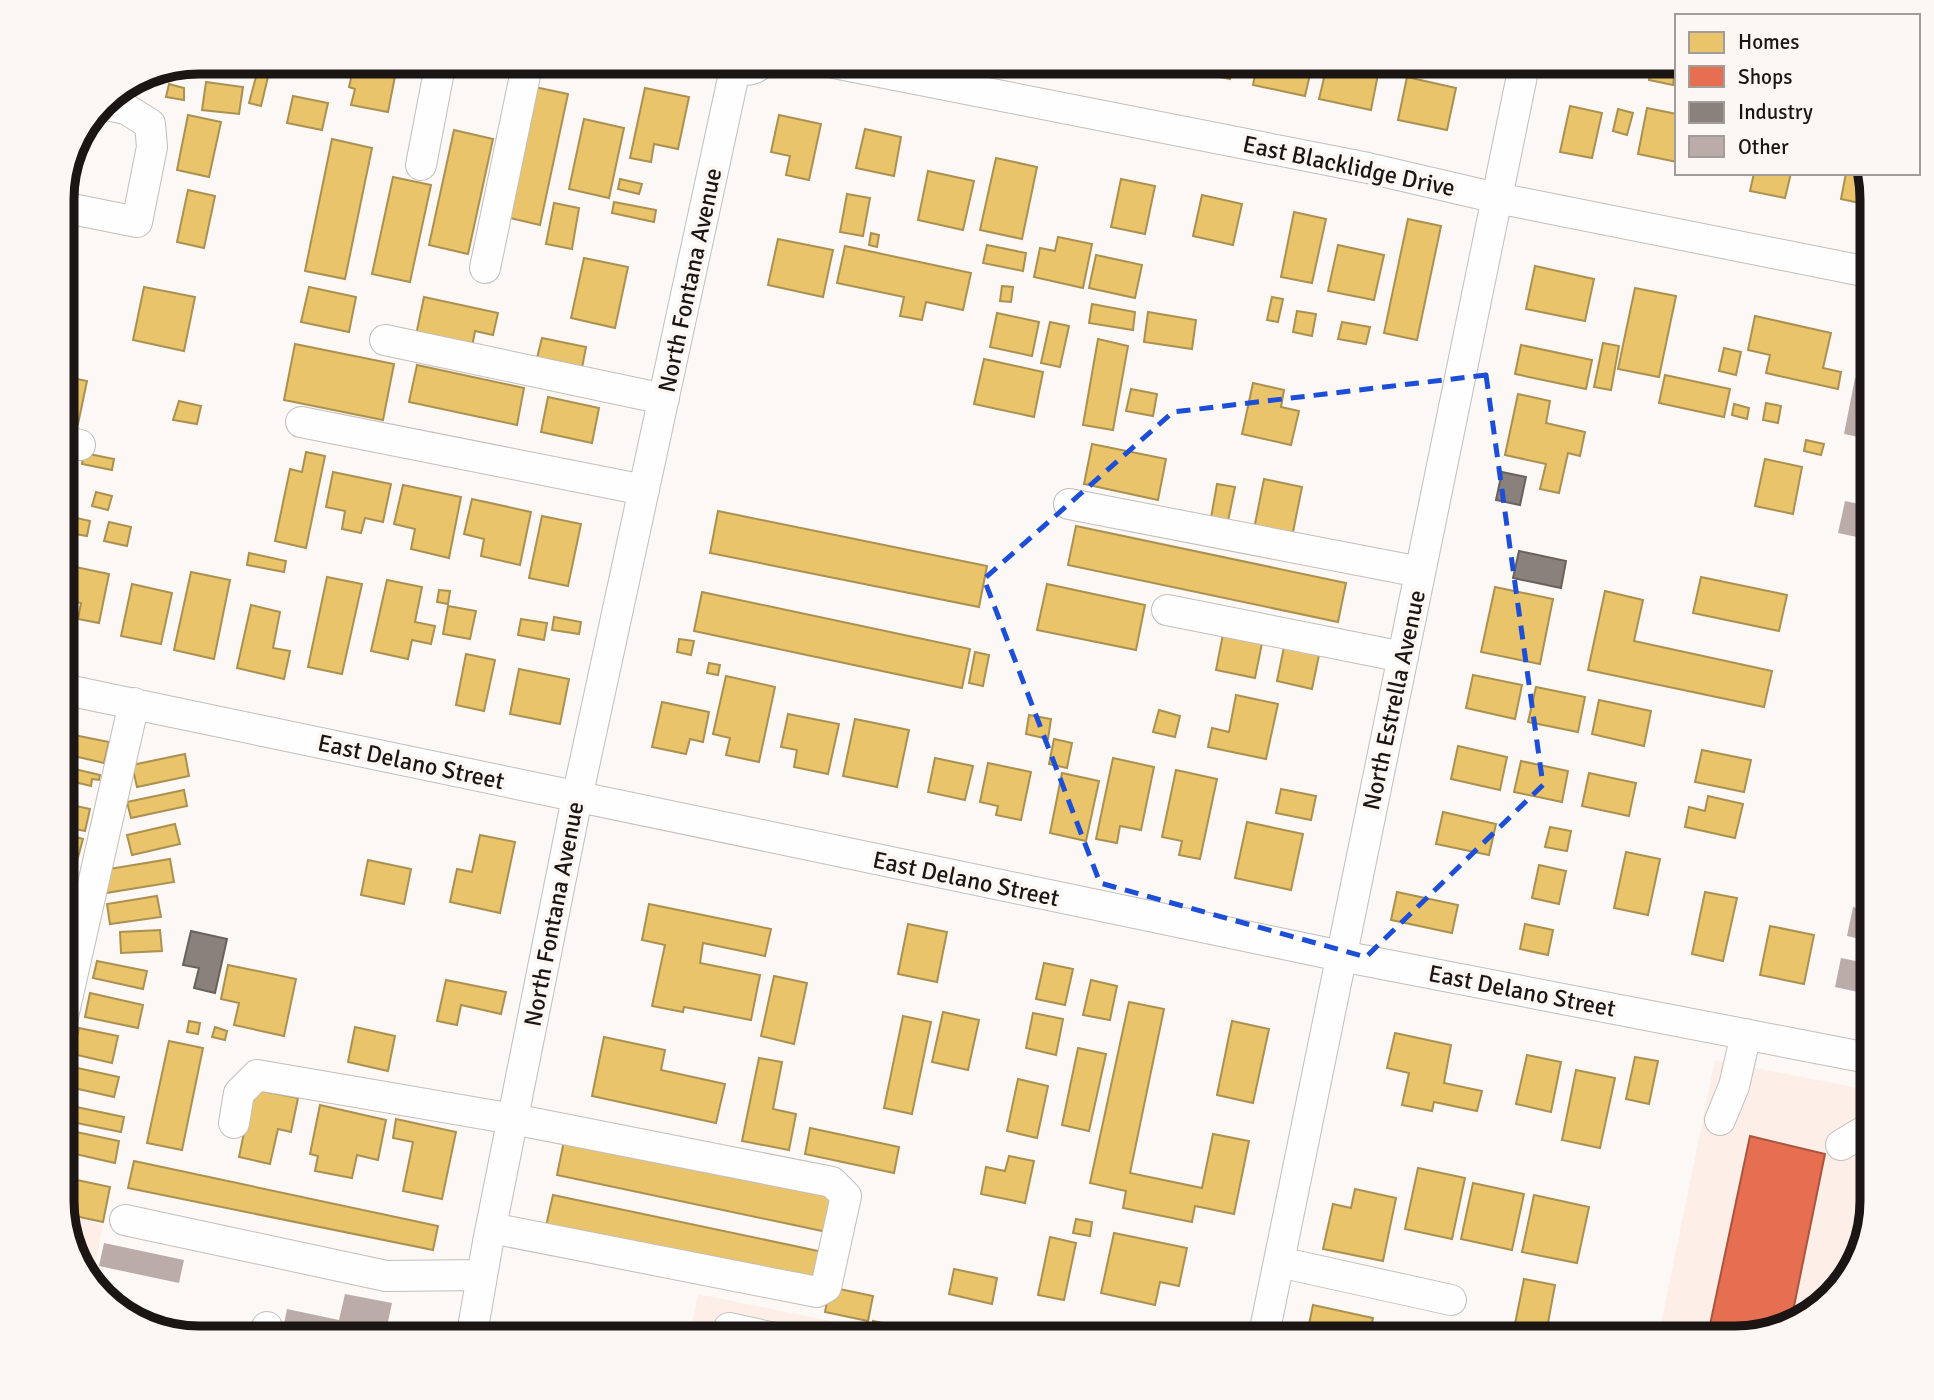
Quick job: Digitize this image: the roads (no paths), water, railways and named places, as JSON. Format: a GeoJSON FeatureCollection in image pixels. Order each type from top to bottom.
{"type":"FeatureCollection","features":[{"type":"Feature","properties":{"kind":"street"},"geometry":{"type":"LineString","coordinates":[[421,165],[438,74]]}},
{"type":"Feature","properties":{"kind":"street"},"geometry":{"type":"LineString","coordinates":[[485,268],[525,74]]}},
{"type":"Feature","properties":{"kind":"street","name":"North Fontana Avenue"},"geometry":{"type":"LineString","coordinates":[[473,1326],[578,798],[664,399],[728,74]]}},
{"type":"Feature","properties":{"kind":"street","name":"East Blacklidge Drive"},"geometry":{"type":"LineString","coordinates":[[890,74],[1368,168],[1497,198],[1860,270]]}},
{"type":"Feature","properties":{"kind":"street","name":"North Estrella Avenue"},"geometry":{"type":"LineString","coordinates":[[1266,1326],[1522,74]]}},
{"type":"Feature","properties":{"kind":"street"},"geometry":{"type":"LineString","coordinates":[[74,209],[137,222],[152,147],[150,124],[126,109],[114,107]]}},
{"type":"Feature","properties":{"kind":"street"},"geometry":{"type":"LineString","coordinates":[[386,340],[664,399]]}},
{"type":"Feature","properties":{"kind":"street"},"geometry":{"type":"LineString","coordinates":[[300,422],[644,490]]}},
{"type":"Feature","properties":{"kind":"street"},"geometry":{"type":"LineString","coordinates":[[1069,504],[1420,572]]}},
{"type":"Feature","properties":{"kind":"street"},"geometry":{"type":"LineString","coordinates":[[1167,610],[1403,657]]}},
{"type":"Feature","properties":{"kind":"street","name":"East Delano Street"},"geometry":{"type":"LineString","coordinates":[[74,691],[1341,957],[1860,1056]]}},
{"type":"Feature","properties":{"kind":"street"},"geometry":{"type":"LineString","coordinates":[[74,931],[134,703]]}},
{"type":"Feature","properties":{"kind":"street"},"geometry":{"type":"LineString","coordinates":[[1720,1120],[1734,1086],[1745,1034]]}},
{"type":"Feature","properties":{"kind":"street"},"geometry":{"type":"LineString","coordinates":[[234,1123],[239,1093],[257,1074],[513,1119],[832,1182],[846,1196],[826,1287],[817,1292],[491,1228]]}},
{"type":"Feature","properties":{"kind":"street"},"geometry":{"type":"LineString","coordinates":[[1841,1145],[1860,1134]]}},
{"type":"Feature","properties":{"kind":"street"},"geometry":{"type":"LineString","coordinates":[[125,1220],[386,1276],[482,1275]]}},
{"type":"Feature","properties":{"kind":"street"},"geometry":{"type":"LineString","coordinates":[[1279,1262],[1451,1300]]}}]}
